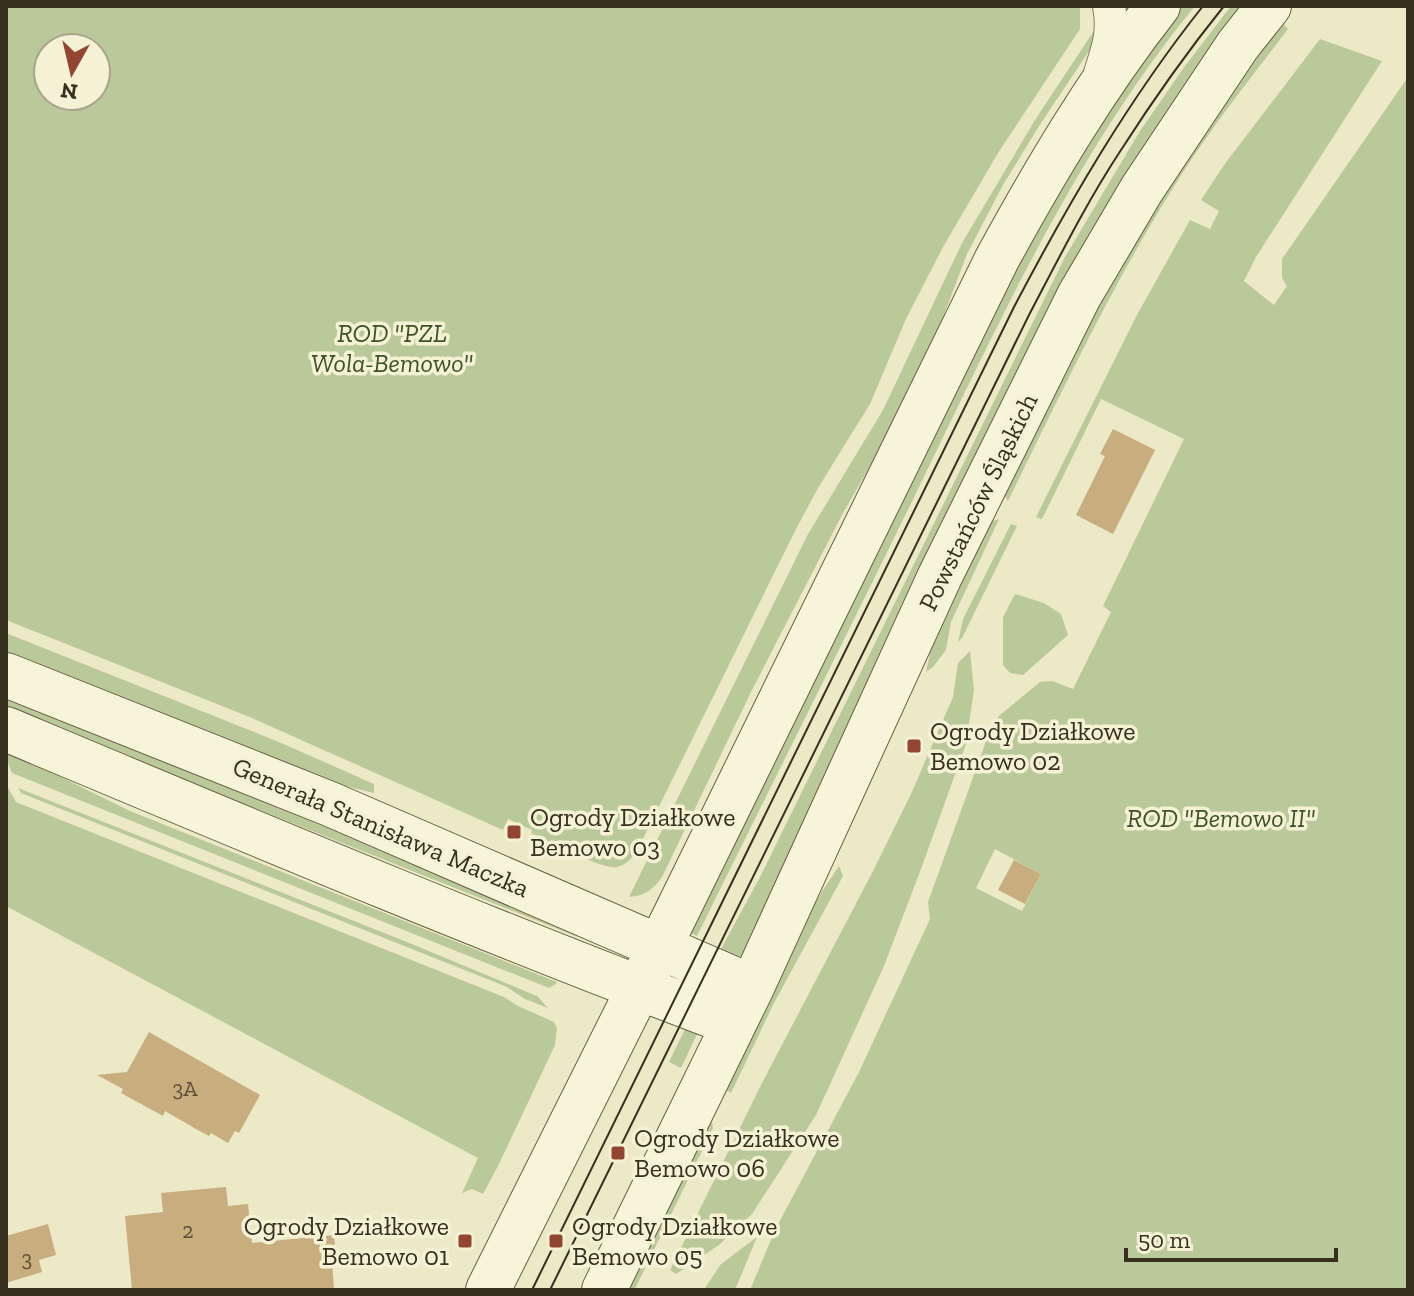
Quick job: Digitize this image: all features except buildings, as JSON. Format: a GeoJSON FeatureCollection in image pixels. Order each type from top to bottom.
{"type":"FeatureCollection","features":[{"type":"Feature","properties":{"kind":"main road"},"geometry":{"type":"LineString","coordinates":[[488,1290],[975,302],[1030,199],[1092,97],[1158,6]]}},
{"type":"Feature","properties":{"kind":"main road","name":"Powstańców Śląskich"},"geometry":{"type":"LineString","coordinates":[[604,1290],[743,1006],[940,576],[1079,296],[1142,189],[1238,45],[1269,6]]}},
{"type":"Feature","properties":{"kind":"main road","name":"Generała Stanisława Maczka"},"geometry":{"type":"LineString","coordinates":[[6,675],[330,804],[660,946],[743,1006]]}},
{"type":"Feature","properties":{"kind":"main road","name":"Generała Stanisława Maczka"},"geometry":{"type":"LineString","coordinates":[[6,729],[558,958],[639,988],[743,1006]]}},
{"type":"Feature","properties":{"kind":"street"},"geometry":{"type":"LineString","coordinates":[[1092,97],[1111,38],[1109,6]]}},
{"type":"Feature","properties":{"kind":"green space","name":"ROD \"PZL Wola-Bemowo\""},"geometry":{"type":"Polygon","coordinates":[[[6,6],[1080,6],[1080,29],[998,153],[943,247],[906,319],[870,404],[795,531],[631,859],[623,865],[610,867],[562,848],[508,819],[503,830],[252,718],[6,620],[6,6]]]}},
{"type":"Feature","properties":{"kind":"green space"},"geometry":{"type":"Polygon","coordinates":[[[1176,6],[1195,6],[1113,118],[1043,238],[697,936],[689,932],[1023,243],[1176,6]]]}},
{"type":"Feature","properties":{"kind":"green space"},"geometry":{"type":"Polygon","coordinates":[[[1231,6],[1249,6],[744,955],[737,957],[721,949],[759,879],[1065,257],[1140,131],[1231,6]]]}},
{"type":"Feature","properties":{"kind":"green space"},"geometry":{"type":"Polygon","coordinates":[[[1279,19],[1288,29],[1197,150],[1148,230],[1085,345],[1008,501],[1003,493],[1092,302],[1279,19]]]}},
{"type":"Feature","properties":{"kind":"green space"},"geometry":{"type":"Polygon","coordinates":[[[1101,20],[1099,36],[1003,185],[967,254],[929,354],[896,426],[843,513],[752,690],[662,877],[648,891],[629,897],[808,534],[883,410],[962,243],[1035,120],[1101,20]]]}},
{"type":"Feature","properties":{"kind":"green space","name":"ROD \"Bemowo II\""},"geometry":{"type":"Polygon","coordinates":[[[1320,39],[1382,61],[1256,257],[1244,281],[1274,305],[1287,286],[1282,278],[1282,259],[1408,77],[1408,1290],[750,1290],[775,1230],[859,1072],[930,919],[928,902],[989,729],[1000,715],[1040,682],[1052,681],[1073,689],[1111,612],[1103,606],[1184,439],[1101,399],[1042,519],[1036,517],[1137,315],[1190,220],[1210,229],[1219,211],[1201,200],[1320,39]],[[995,849],[976,888],[1022,911],[1041,874],[995,849]]]}},
{"type":"Feature","properties":{"kind":"green space"},"geometry":{"type":"Polygon","coordinates":[[[999,519],[951,622],[946,650],[926,672],[936,624],[988,522],[999,519]]]}},
{"type":"Feature","properties":{"kind":"green space"},"geometry":{"type":"Polygon","coordinates":[[[1011,524],[1017,526],[958,642],[963,619],[1011,524]]]}},
{"type":"Feature","properties":{"kind":"green space"},"geometry":{"type":"Polygon","coordinates":[[[1015,594],[1044,603],[1061,614],[1068,635],[1023,675],[1010,673],[1003,665],[1003,617],[1015,594]]]}},
{"type":"Feature","properties":{"kind":"green space"},"geometry":{"type":"Polygon","coordinates":[[[6,633],[279,742],[374,784],[374,793],[313,778],[6,655],[6,633]]]}},
{"type":"Feature","properties":{"kind":"green space"},"geometry":{"type":"Polygon","coordinates":[[[970,651],[974,690],[966,744],[884,966],[816,1115],[752,1214],[719,1245],[676,1274],[670,1270],[911,794],[953,697],[958,663],[970,651]]]}},
{"type":"Feature","properties":{"kind":"green space"},"geometry":{"type":"Polygon","coordinates":[[[6,693],[581,932],[578,937],[6,709],[6,693]]]}},
{"type":"Feature","properties":{"kind":"green space"},"geometry":{"type":"Polygon","coordinates":[[[6,750],[130,811],[557,982],[549,988],[12,773],[6,750]]]}},
{"type":"Feature","properties":{"kind":"green space"},"geometry":{"type":"Polygon","coordinates":[[[6,784],[16,802],[504,997],[554,1022],[557,1028],[555,1045],[483,1194],[472,1189],[462,1193],[478,1158],[6,906],[6,784]]]}},
{"type":"Feature","properties":{"kind":"green space"},"geometry":{"type":"Polygon","coordinates":[[[18,788],[407,942],[537,996],[548,1008],[525,999],[507,987],[21,793],[18,788]]]}},
{"type":"Feature","properties":{"kind":"green space"},"geometry":{"type":"Polygon","coordinates":[[[839,866],[843,876],[774,1003],[731,1093],[720,1087],[799,926],[839,866]]]}},
{"type":"Feature","properties":{"kind":"green space"},"geometry":{"type":"Polygon","coordinates":[[[690,1019],[699,1030],[681,1068],[669,1062],[690,1019]]]}},
{"type":"Feature","properties":{"kind":"green space"},"geometry":{"type":"Polygon","coordinates":[[[705,1118],[712,1122],[713,1128],[635,1289],[622,1290],[705,1118]]]}},
{"type":"Feature","properties":{"kind":"green space"},"geometry":{"type":"Polygon","coordinates":[[[757,1237],[735,1290],[705,1288],[721,1264],[757,1237]]]}},
{"type":"Feature","properties":{"kind":"tram line"},"geometry":{"type":"LineString","coordinates":[[532,1290],[1014,307],[1101,152],[1203,6]]}},
{"type":"Feature","properties":{"kind":"tram line"},"geometry":{"type":"LineString","coordinates":[[550,1290],[1029,315],[1096,190],[1133,131],[1224,6]]}},
{"type":"Feature","properties":{"kind":"place","name":"Ogrody Działkowe Bemowo 02"},"geometry":{"type":"Point","coordinates":[914,746]}},
{"type":"Feature","properties":{"kind":"place","name":"Ogrody Działkowe Bemowo 03"},"geometry":{"type":"Point","coordinates":[514,832]}},
{"type":"Feature","properties":{"kind":"place","name":"Ogrody Działkowe Bemowo 06"},"geometry":{"type":"Point","coordinates":[618,1153]}},
{"type":"Feature","properties":{"kind":"place","name":"Ogrody Działkowe Bemowo 01"},"geometry":{"type":"Point","coordinates":[465,1241]}},
{"type":"Feature","properties":{"kind":"place","name":"Ogrody Działkowe Bemowo 05"},"geometry":{"type":"Point","coordinates":[556,1241]}}]}
